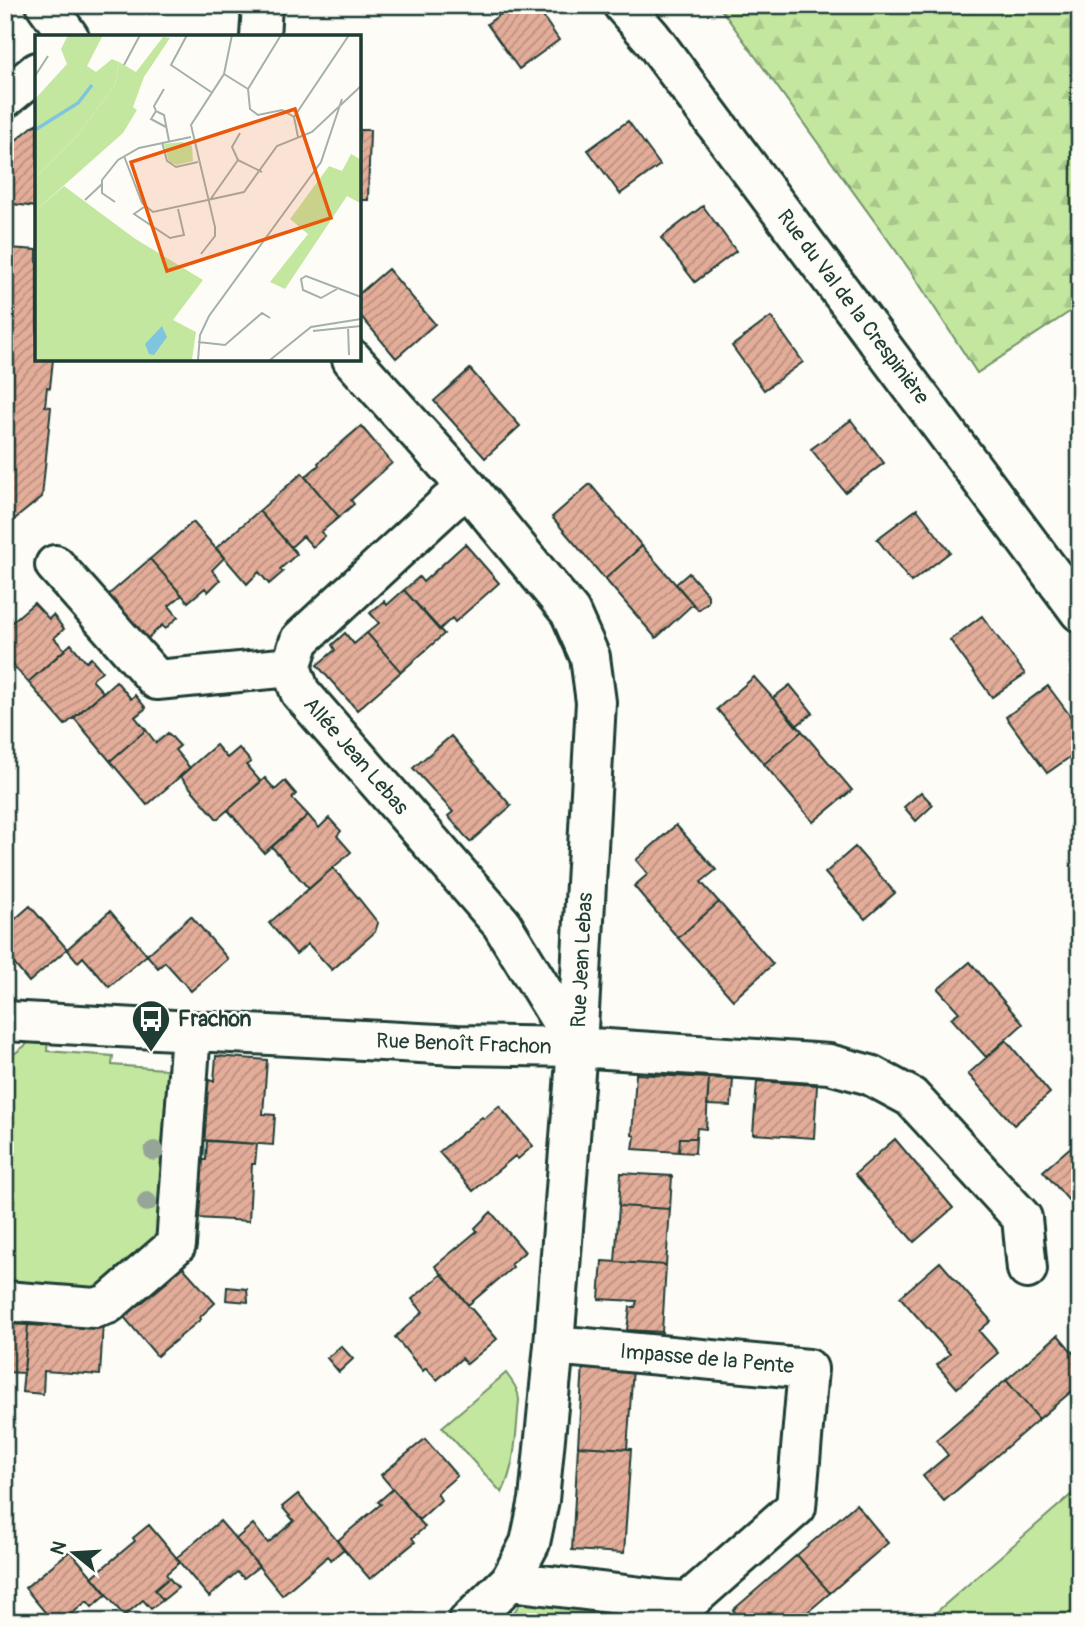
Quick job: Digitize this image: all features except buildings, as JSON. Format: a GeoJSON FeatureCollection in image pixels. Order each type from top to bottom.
{"type":"FeatureCollection","features":[{"type":"Feature","properties":{"kind":"street"},"geometry":{"type":"LineString","coordinates":[[46,5],[68,35]]}},
{"type":"Feature","properties":{"kind":"street"},"geometry":{"type":"LineString","coordinates":[[260,35],[262,5]]}},
{"type":"Feature","properties":{"kind":"street","name":"Rue du Val de la Crespinière"},"geometry":{"type":"LineString","coordinates":[[624,5],[660,48],[1080,612]]}},
{"type":"Feature","properties":{"kind":"street"},"geometry":{"type":"LineString","coordinates":[[5,98],[35,74]]}},
{"type":"Feature","properties":{"kind":"street","name":"Rue Jean Lebas"},"geometry":{"type":"LineString","coordinates":[[353,360],[468,488],[570,612],[590,657],[596,702],[577,1047],[539,1500],[530,1543],[510,1581],[468,1622]]}},
{"type":"Feature","properties":{"kind":"street"},"geometry":{"type":"LineString","coordinates":[[55,565],[158,680],[291,667],[300,640],[448,503],[468,488]]}},
{"type":"Feature","properties":{"kind":"street","name":"Allée Jean Lebas"},"geometry":{"type":"LineString","coordinates":[[291,667],[300,692],[501,923],[577,1047]]}},
{"type":"Feature","properties":{"kind":"street","name":"Rue Benoît Frachon"},"geometry":{"type":"LineString","coordinates":[[5,1021],[457,1045],[577,1047],[829,1064],[870,1075],[911,1097],[1022,1218],[1027,1269]]}},
{"type":"Feature","properties":{"kind":"street"},"geometry":{"type":"LineString","coordinates":[[5,1301],[95,1308],[108,1304],[176,1245],[191,1031]]}},
{"type":"Feature","properties":{"kind":"street","name":"Impasse de la Pente"},"geometry":{"type":"LineString","coordinates":[[554,1345],[808,1369],[796,1507],[689,1601],[654,1611]]}},
{"type":"Feature","properties":{"kind":"street"},"geometry":{"type":"LineString","coordinates":[[510,1581],[654,1611]]}},
{"type":"Feature","properties":{"kind":"green space"},"geometry":{"type":"Polygon","coordinates":[[[718,5],[1080,5],[1080,305],[977,373],[912,273],[718,5]]]}},
{"type":"Feature","properties":{"kind":"green space"},"geometry":{"type":"Polygon","coordinates":[[[48,1038],[47,1051],[113,1056],[112,1065],[176,1070],[161,1236],[99,1292],[5,1287],[5,1061],[31,1041],[48,1038]]]}},
{"type":"Feature","properties":{"kind":"green space"},"geometry":{"type":"Polygon","coordinates":[[[506,1373],[519,1400],[513,1459],[502,1493],[442,1427],[506,1373]]]}},
{"type":"Feature","properties":{"kind":"green space"},"geometry":{"type":"Polygon","coordinates":[[[1080,1487],[1080,1622],[925,1622],[1080,1487]]]}},
{"type":"Feature","properties":{"kind":"green space"},"geometry":{"type":"Polygon","coordinates":[[[522,1601],[627,1614],[622,1622],[507,1622],[522,1601]]]}},
{"type":"Feature","properties":{"kind":"place","name":"Frachon"},"geometry":{"type":"Point","coordinates":[151,1053]}}]}
